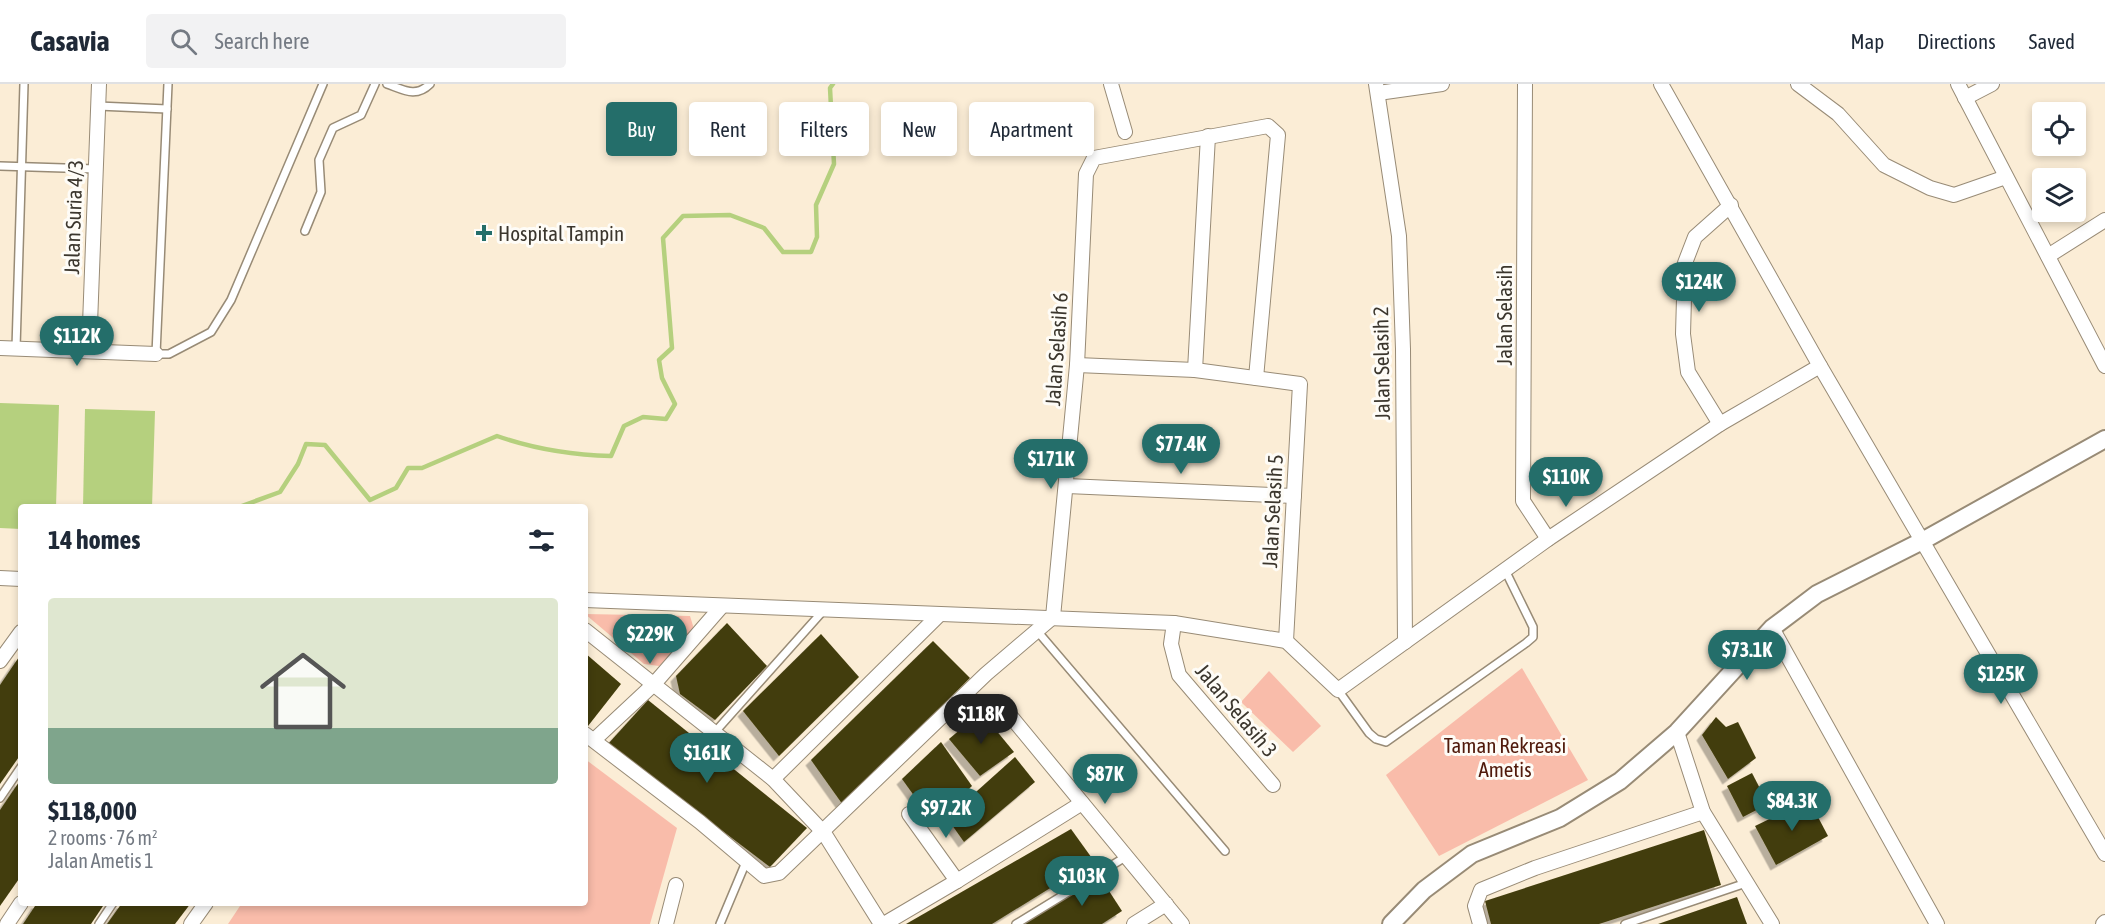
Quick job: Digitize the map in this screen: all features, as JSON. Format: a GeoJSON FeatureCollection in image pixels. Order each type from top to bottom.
{"type":"FeatureCollection","features":[{"type":"Feature","properties":{"kind":"street","name":"Jalan Suria 4/3"},"geometry":{"type":"LineString","coordinates":[[89,351],[99,84]]}},
{"type":"Feature","properties":{"kind":"street"},"geometry":{"type":"LineString","coordinates":[[1111,84],[1125,132]]}},
{"type":"Feature","properties":{"kind":"street"},"geometry":{"type":"LineString","coordinates":[[1377,89],[1442,84]]}},
{"type":"Feature","properties":{"kind":"street","name":"Jalan Selasih"},"geometry":{"type":"LineString","coordinates":[[1525,84],[1523,501],[1548,538]]}},
{"type":"Feature","properties":{"kind":"street"},"geometry":{"type":"LineString","coordinates":[[1661,84],[1820,366],[1924,540],[2105,854]]}},
{"type":"Feature","properties":{"kind":"street"},"geometry":{"type":"LineString","coordinates":[[1798,84],[1838,114],[1884,165],[1930,188],[1954,195],[2006,177]]}},
{"type":"Feature","properties":{"kind":"street"},"geometry":{"type":"LineString","coordinates":[[1958,84],[2105,366]]}},
{"type":"Feature","properties":{"kind":"street"},"geometry":{"type":"LineString","coordinates":[[1965,98],[1992,84]]}},
{"type":"Feature","properties":{"kind":"street","name":"Jalan Selasih 2"},"geometry":{"type":"LineString","coordinates":[[1377,89],[1399,236],[1403,358],[1405,642]]}},
{"type":"Feature","properties":{"kind":"street"},"geometry":{"type":"LineString","coordinates":[[1077,365],[1195,370],[1256,378],[1278,135],[1268,126],[1208,136],[1195,370]]}},
{"type":"Feature","properties":{"kind":"street","name":"Jalan Selasih 6"},"geometry":{"type":"LineString","coordinates":[[1053,617],[1077,365],[1086,174],[1094,158],[1208,136]]}},
{"type":"Feature","properties":{"kind":"street"},"geometry":{"type":"LineString","coordinates":[[1719,424],[1689,372],[1683,334],[1685,262],[1695,237],[1731,205]]}},
{"type":"Feature","properties":{"kind":"street"},"geometry":{"type":"LineString","coordinates":[[2048,256],[2105,220]]}},
{"type":"Feature","properties":{"kind":"street"},"geometry":{"type":"LineString","coordinates":[[0,348],[156,354]]}},
{"type":"Feature","properties":{"kind":"street"},"geometry":{"type":"LineString","coordinates":[[588,600],[938,616],[1053,617],[1174,623],[1286,641],[1338,690],[1548,538],[1719,424],[1820,366]]}},
{"type":"Feature","properties":{"kind":"street","name":"Jalan Selasih 5"},"geometry":{"type":"LineString","coordinates":[[1256,378],[1300,384],[1286,641]]}},
{"type":"Feature","properties":{"kind":"street"},"geometry":{"type":"LineString","coordinates":[[1391,924],[1424,890],[1472,854],[1560,819],[1620,782],[1677,732],[1772,628],[1817,594],[1924,540],[2105,439]]}},
{"type":"Feature","properties":{"kind":"street"},"geometry":{"type":"LineString","coordinates":[[1067,486],[1294,496]]}},
{"type":"Feature","properties":{"kind":"street"},"geometry":{"type":"LineString","coordinates":[[0,578],[18,579]]}},
{"type":"Feature","properties":{"kind":"street"},"geometry":{"type":"LineString","coordinates":[[722,606],[654,684],[590,737],[700,822],[764,876],[779,873],[824,833],[986,674],[1053,617]]}},
{"type":"Feature","properties":{"kind":"street"},"geometry":{"type":"LineString","coordinates":[[773,779],[938,616]]}},
{"type":"Feature","properties":{"kind":"street","name":"Jalan Selasih 3"},"geometry":{"type":"LineString","coordinates":[[1174,623],[1171,644],[1179,675],[1274,785]]}},
{"type":"Feature","properties":{"kind":"street"},"geometry":{"type":"LineString","coordinates":[[1772,628],[1937,924]]}},
{"type":"Feature","properties":{"kind":"street"},"geometry":{"type":"LineString","coordinates":[[588,632],[773,779],[824,833],[882,924],[957,881],[1082,802]]}},
{"type":"Feature","properties":{"kind":"street"},"geometry":{"type":"LineString","coordinates":[[0,662],[18,636]]}},
{"type":"Feature","properties":{"kind":"street"},"geometry":{"type":"LineString","coordinates":[[1003,707],[1182,924]]}},
{"type":"Feature","properties":{"kind":"street"},"geometry":{"type":"LineString","coordinates":[[1677,732],[1703,812],[1772,924]]}},
{"type":"Feature","properties":{"kind":"street"},"geometry":{"type":"LineString","coordinates":[[1480,924],[1475,906],[1481,890],[1535,868],[1703,812]]}},
{"type":"Feature","properties":{"kind":"street"},"geometry":{"type":"LineString","coordinates":[[909,814],[957,881]]}},
{"type":"Feature","properties":{"kind":"street"},"geometry":{"type":"LineString","coordinates":[[666,924],[676,885]]}},
{"type":"Feature","properties":{"kind":"street"},"geometry":{"type":"LineString","coordinates":[[1134,924],[1166,904]]}},
{"type":"Feature","properties":{"kind":"street"},"geometry":{"type":"LineString","coordinates":[[7,924],[19,906]]}},
{"type":"Feature","properties":{"kind":"street"},"geometry":{"type":"LineString","coordinates":[[191,924],[204,906]]}},
{"type":"Feature","properties":{"kind":"lane"},"geometry":{"type":"LineString","coordinates":[[16,348],[24,84]]}},
{"type":"Feature","properties":{"kind":"lane"},"geometry":{"type":"LineString","coordinates":[[168,84],[156,354],[169,354],[211,332],[231,300],[323,84]]}},
{"type":"Feature","properties":{"kind":"lane"},"geometry":{"type":"LineString","coordinates":[[304,231],[321,192],[319,160],[333,128],[361,116],[375,84]]}},
{"type":"Feature","properties":{"kind":"lane"},"geometry":{"type":"LineString","coordinates":[[387,84],[411,93],[422,92],[430,84]]}},
{"type":"Feature","properties":{"kind":"lane"},"geometry":{"type":"LineString","coordinates":[[98,106],[166,109]]}},
{"type":"Feature","properties":{"kind":"lane"},"geometry":{"type":"LineString","coordinates":[[0,166],[96,170]]}},
{"type":"Feature","properties":{"kind":"lane"},"geometry":{"type":"LineString","coordinates":[[1338,690],[1369,733],[1376,739],[1386,742],[1526,644],[1533,637],[1533,627],[1505,570]]}},
{"type":"Feature","properties":{"kind":"lane"},"geometry":{"type":"LineString","coordinates":[[715,732],[822,611]]}},
{"type":"Feature","properties":{"kind":"lane"},"geometry":{"type":"LineString","coordinates":[[1038,632],[1225,851]]}},
{"type":"Feature","properties":{"kind":"lane"},"geometry":{"type":"LineString","coordinates":[[0,798],[18,771]]}},
{"type":"Feature","properties":{"kind":"lane"},"geometry":{"type":"LineString","coordinates":[[1016,924],[1127,856]]}},
{"type":"Feature","properties":{"kind":"lane"},"geometry":{"type":"LineString","coordinates":[[720,924],[746,861]]}},
{"type":"Feature","properties":{"kind":"lane"},"geometry":{"type":"LineString","coordinates":[[1625,924],[1746,883]]}},
{"type":"Feature","properties":{"kind":"lane"},"geometry":{"type":"LineString","coordinates":[[99,924],[111,906]]}},
{"type":"Feature","properties":{"kind":"green space"},"geometry":{"type":"Polygon","coordinates":[[[588,614],[690,616],[694,629],[659,666],[644,664],[588,617],[588,614]]]}},
{"type":"Feature","properties":{"kind":"green space","name":"Taman Rekreasi Ametis"},"geometry":{"type":"Polygon","coordinates":[[[1522,668],[1588,780],[1439,856],[1386,775],[1522,668]]]}},
{"type":"Feature","properties":{"kind":"green space"},"geometry":{"type":"Polygon","coordinates":[[[1269,671],[1321,726],[1293,752],[1241,702],[1269,671]]]}},
{"type":"Feature","properties":{"kind":"green space"},"geometry":{"type":"Polygon","coordinates":[[[588,761],[677,828],[650,924],[228,924],[240,906],[588,906],[588,761]]]}},
{"type":"Feature","properties":{"kind":"shaded area"},"geometry":{"type":"Polygon","coordinates":[[[0,403],[59,405],[56,504],[18,504],[18,529],[0,528],[0,403]]]}},
{"type":"Feature","properties":{"kind":"shaded area"},"geometry":{"type":"Polygon","coordinates":[[[85,409],[155,411],[152,504],[83,504],[85,409]]]}},
{"type":"Feature","properties":{"kind":"building"},"geometry":{"type":"Polygon","coordinates":[[[727,623],[767,666],[715,720],[680,694],[676,676],[727,623]]]}},
{"type":"Feature","properties":{"kind":"building"},"geometry":{"type":"Polygon","coordinates":[[[821,634],[859,677],[779,756],[743,711],[821,634]]]}},
{"type":"Feature","properties":{"kind":"building"},"geometry":{"type":"Polygon","coordinates":[[[933,641],[970,678],[843,805],[811,760],[933,641]]]}},
{"type":"Feature","properties":{"kind":"building"},"geometry":{"type":"Polygon","coordinates":[[[588,656],[621,684],[588,726],[588,656]]]}},
{"type":"Feature","properties":{"kind":"building"},"geometry":{"type":"Polygon","coordinates":[[[18,658],[18,758],[0,784],[0,685],[18,658]]]}},
{"type":"Feature","properties":{"kind":"building"},"geometry":{"type":"Polygon","coordinates":[[[648,700],[807,828],[770,867],[608,744],[648,700]]]}},
{"type":"Feature","properties":{"kind":"building"},"geometry":{"type":"Polygon","coordinates":[[[981,712],[1014,752],[980,776],[949,739],[981,712]]]}},
{"type":"Feature","properties":{"kind":"building"},"geometry":{"type":"Polygon","coordinates":[[[1716,717],[1726,727],[1738,722],[1756,758],[1728,779],[1702,735],[1716,717]]]}},
{"type":"Feature","properties":{"kind":"building"},"geometry":{"type":"Polygon","coordinates":[[[941,742],[972,786],[933,822],[902,779],[941,742]]]}},
{"type":"Feature","properties":{"kind":"building"},"geometry":{"type":"Polygon","coordinates":[[[1015,757],[1035,782],[964,842],[947,818],[1015,757]]]}},
{"type":"Feature","properties":{"kind":"building"},"geometry":{"type":"Polygon","coordinates":[[[1752,773],[1768,804],[1743,817],[1727,786],[1752,773]]]}},
{"type":"Feature","properties":{"kind":"building"},"geometry":{"type":"Polygon","coordinates":[[[18,783],[18,880],[0,906],[0,810],[18,783]]]}},
{"type":"Feature","properties":{"kind":"building"},"geometry":{"type":"Polygon","coordinates":[[[1809,800],[1828,836],[1776,865],[1755,826],[1809,800]]]}},
{"type":"Feature","properties":{"kind":"building"},"geometry":{"type":"Polygon","coordinates":[[[1071,829],[1094,861],[992,924],[906,924],[1071,829]]]}},
{"type":"Feature","properties":{"kind":"building"},"geometry":{"type":"Polygon","coordinates":[[[1704,830],[1721,885],[1599,924],[1491,924],[1485,901],[1704,830]]]}},
{"type":"Feature","properties":{"kind":"building"},"geometry":{"type":"Polygon","coordinates":[[[1100,877],[1122,911],[1102,924],[1024,924],[1100,877]]]}},
{"type":"Feature","properties":{"kind":"building"},"geometry":{"type":"Polygon","coordinates":[[[1737,897],[1747,924],[1658,924],[1737,897]]]}},
{"type":"Feature","properties":{"kind":"building"},"geometry":{"type":"Polygon","coordinates":[[[35,906],[103,906],[91,924],[23,924],[35,906]]]}},
{"type":"Feature","properties":{"kind":"building"},"geometry":{"type":"Polygon","coordinates":[[[120,906],[189,906],[175,924],[107,924],[120,906]]]}},
{"type":"Feature","properties":{"kind":"waterway"},"geometry":{"type":"LineString","coordinates":[[247,504],[280,492],[298,464],[306,444],[325,445],[370,500],[396,488],[408,468],[422,468],[497,436],[553,450],[611,456],[624,426],[643,417],[666,419],[675,404],[662,378],[659,360],[672,348],[663,238],[683,216],[730,215],[764,228],[783,252],[811,252],[817,237],[816,205],[834,164],[830,88],[833,84]]}},
{"type":"Feature","properties":{"kind":"place","name":"Hospital Tampin"},"geometry":{"type":"Point","coordinates":[484,233]}}]}
